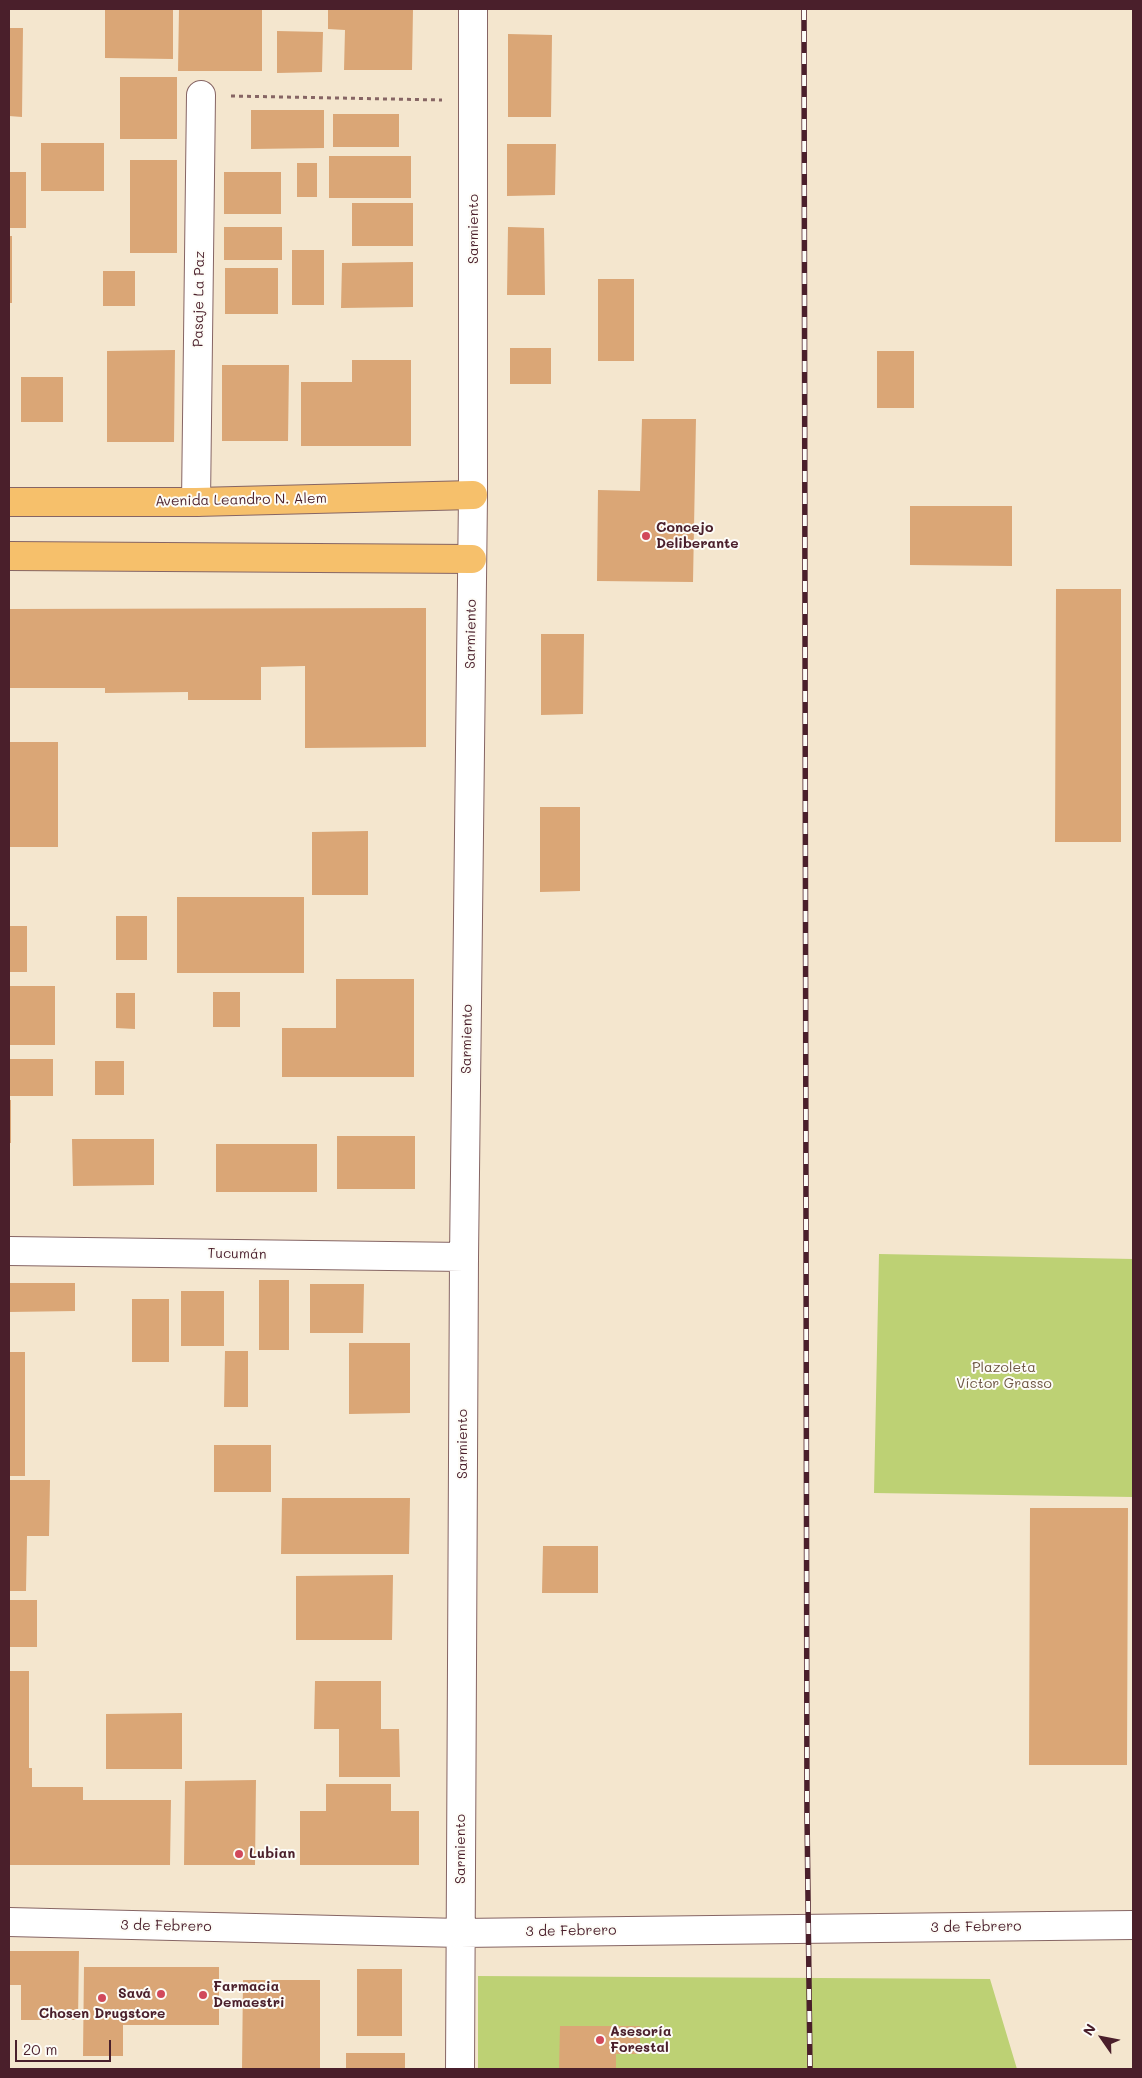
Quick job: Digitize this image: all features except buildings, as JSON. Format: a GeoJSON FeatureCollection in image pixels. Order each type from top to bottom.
{"type":"FeatureCollection","features":[{"type":"Feature","properties":{"kind":"main road","name":"Avenida Leandro N. Alem"},"geometry":{"type":"LineString","coordinates":[[9,502],[196,502],[473,495]]}},
{"type":"Feature","properties":{"kind":"main road"},"geometry":{"type":"LineString","coordinates":[[9,556],[472,559]]}},
{"type":"Feature","properties":{"kind":"street","name":"Sarmiento"},"geometry":{"type":"LineString","coordinates":[[460,2069],[464,1257],[473,495],[474,9]]}},
{"type":"Feature","properties":{"kind":"street","name":"Pasaje La Paz"},"geometry":{"type":"LineString","coordinates":[[196,502],[201,95]]}},
{"type":"Feature","properties":{"kind":"street","name":"Tucumán"},"geometry":{"type":"LineString","coordinates":[[9,1251],[464,1257]]}},
{"type":"Feature","properties":{"kind":"street","name":"3 de Febrero"},"geometry":{"type":"LineString","coordinates":[[9,1922],[460,1933],[1133,1925]]}},
{"type":"Feature","properties":{"kind":"path"},"geometry":{"type":"LineString","coordinates":[[201,95],[474,101]]}},
{"type":"Feature","properties":{"kind":"green space","name":"Plazoleta Víctor Grasso"},"geometry":{"type":"Polygon","coordinates":[[[879,1254],[1133,1259],[1133,1497],[874,1493],[879,1254]]]}},
{"type":"Feature","properties":{"kind":"green space"},"geometry":{"type":"Polygon","coordinates":[[[478,1976],[990,1979],[1017,2069],[478,2069],[478,1976]]]}},
{"type":"Feature","properties":{"kind":"railway"},"geometry":{"type":"LineString","coordinates":[[804,9],[807,1813],[810,2069]]}},
{"type":"Feature","properties":{"kind":"place","name":"Concejo Deliberante"},"geometry":{"type":"Point","coordinates":[646,536]}},
{"type":"Feature","properties":{"kind":"place","name":"Lubian"},"geometry":{"type":"Point","coordinates":[239,1854]}},
{"type":"Feature","properties":{"kind":"place","name":"Savá"},"geometry":{"type":"Point","coordinates":[161,1994]}},
{"type":"Feature","properties":{"kind":"place","name":"Farmacia Demaestri"},"geometry":{"type":"Point","coordinates":[203,1995]}},
{"type":"Feature","properties":{"kind":"place","name":"Chosen Drugstore"},"geometry":{"type":"Point","coordinates":[102,1998]}},
{"type":"Feature","properties":{"kind":"place","name":"Asesoría Forestal"},"geometry":{"type":"Point","coordinates":[600,2040]}}]}
